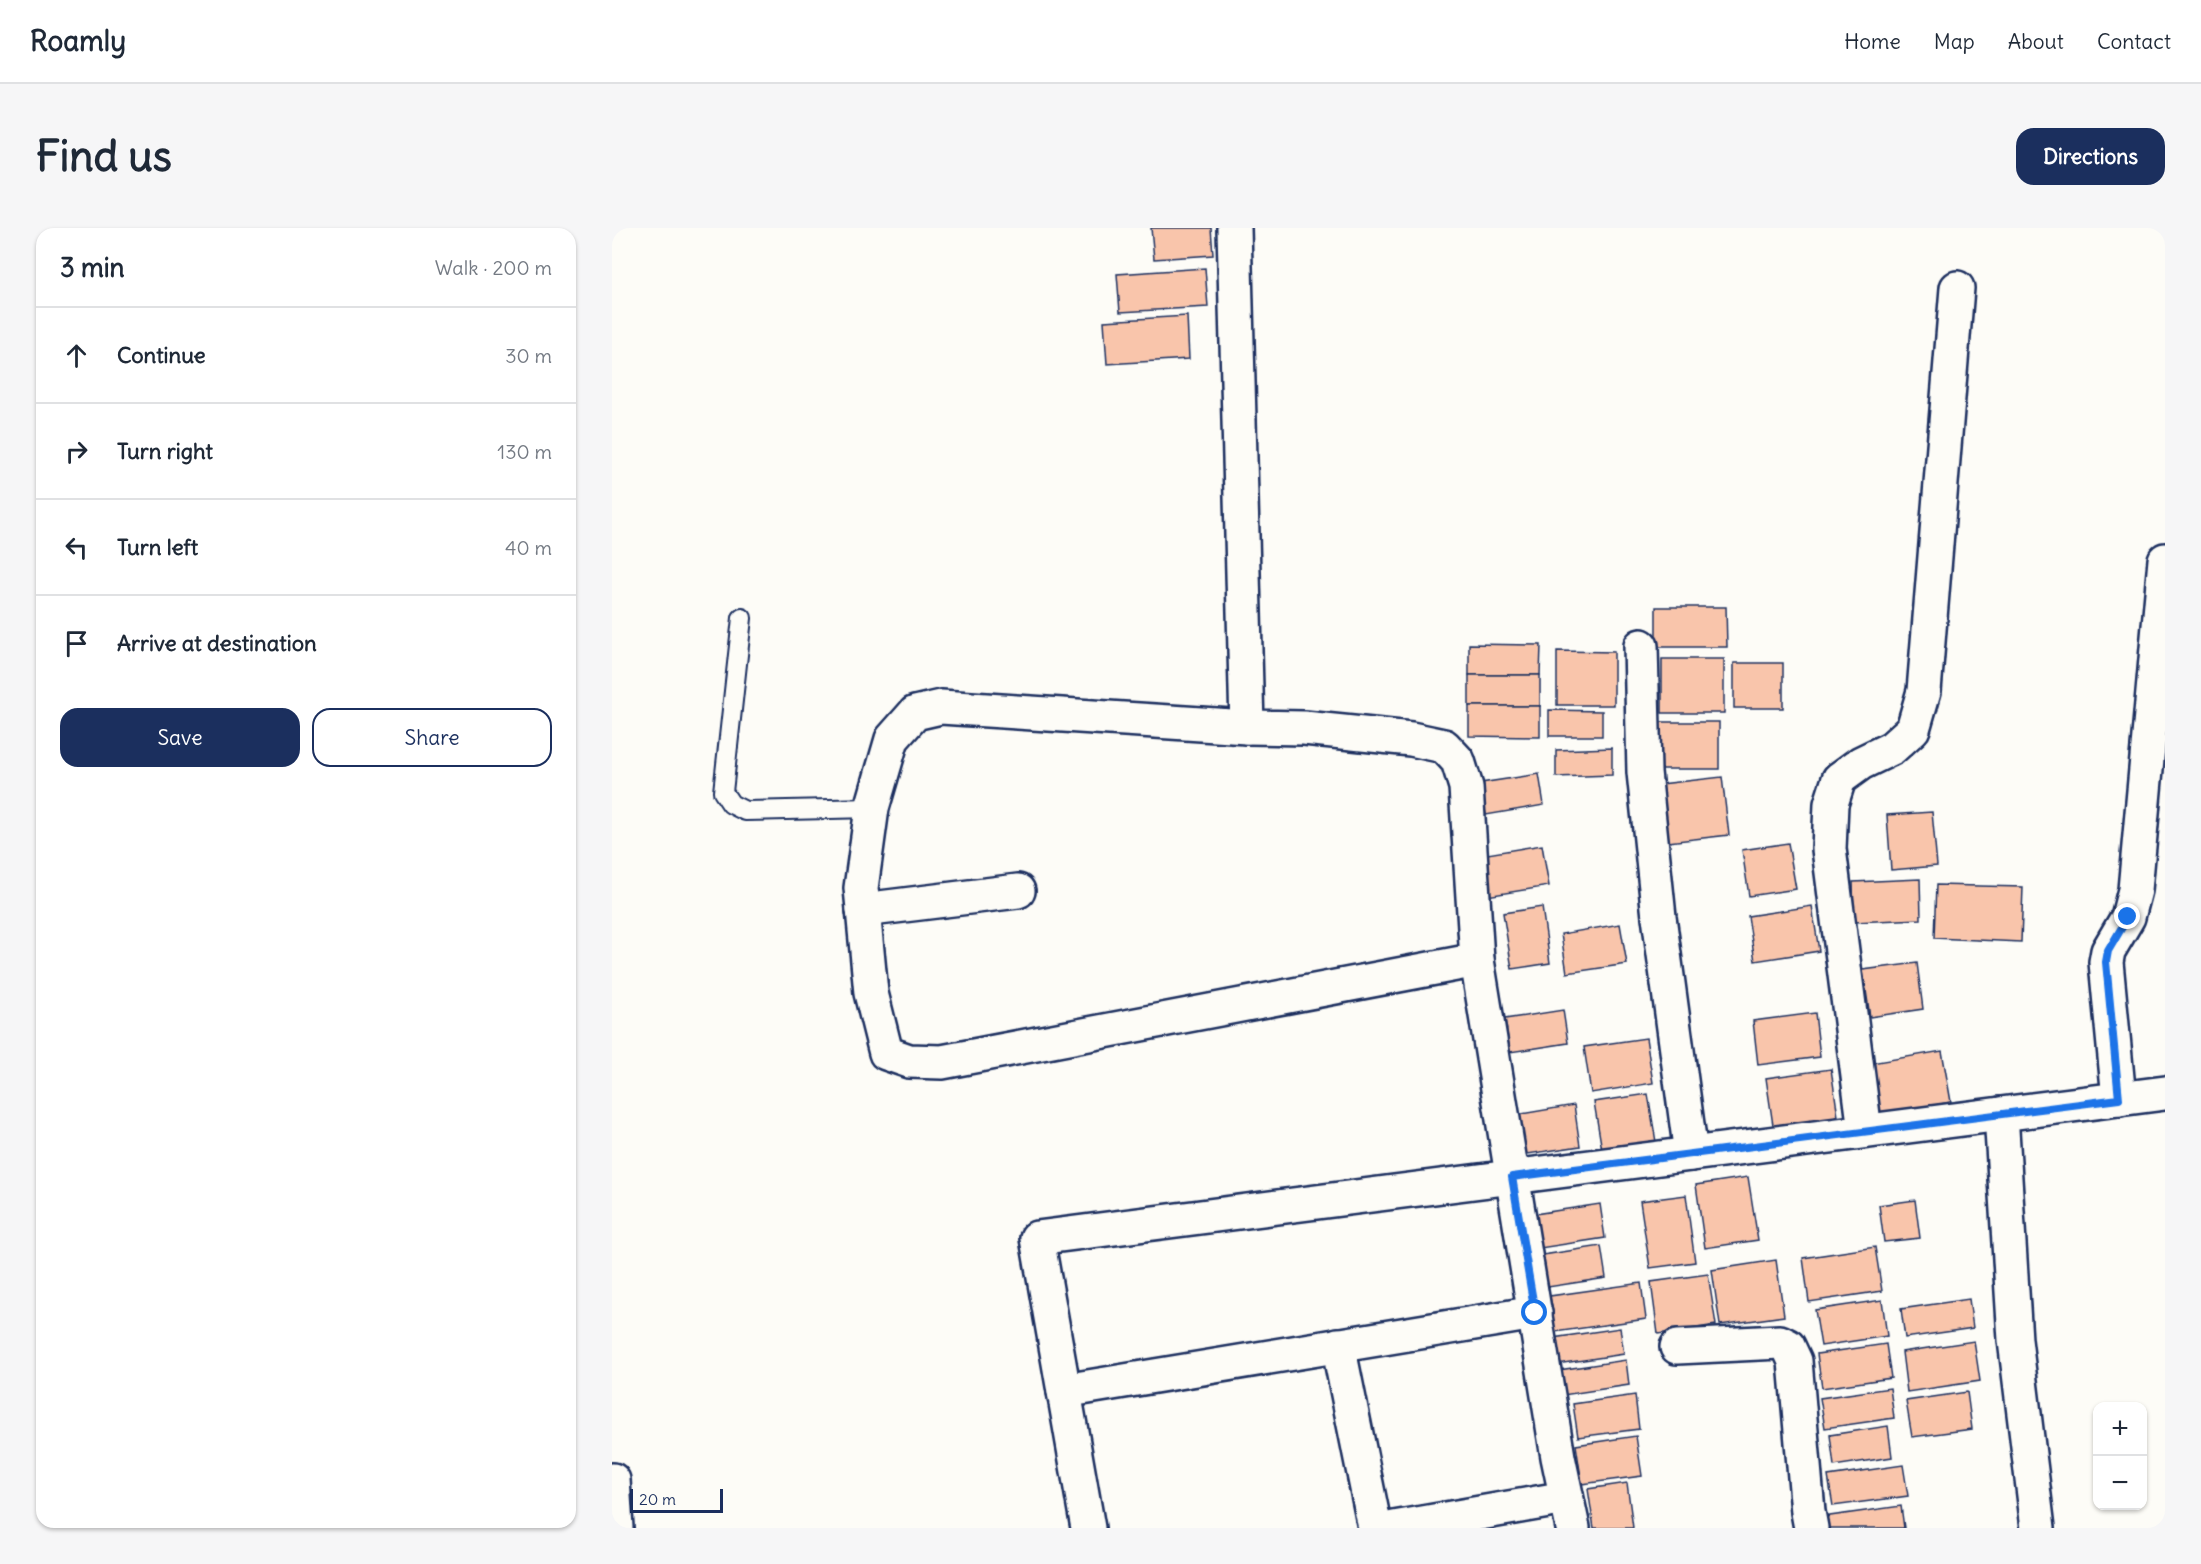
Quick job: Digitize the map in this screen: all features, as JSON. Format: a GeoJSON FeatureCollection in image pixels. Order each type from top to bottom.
{"type":"FeatureCollection","features":[{"type":"Feature","properties":{"kind":"street"},"geometry":{"type":"LineString","coordinates":[[1234,228],[1247,728]]}},
{"type":"Feature","properties":{"kind":"street"},"geometry":{"type":"LineString","coordinates":[[1866,1131],[1829,849],[1831,804],[1839,779],[1861,763],[1892,748],[1913,729],[1924,691],[1957,288]]}},
{"type":"Feature","properties":{"kind":"street"},"geometry":{"type":"LineString","coordinates":[[2119,1099],[2106,962],[2108,951],[2128,917],[2135,890],[2165,560]]}},
{"type":"Feature","properties":{"kind":"street"},"geometry":{"type":"LineString","coordinates":[[1641,646],[1644,772],[1659,917],[1692,1154]]}},
{"type":"Feature","properties":{"kind":"street"},"geometry":{"type":"LineString","coordinates":[[1394,1528],[1570,1513],[1477,960],[1466,787],[1458,761],[1444,746],[1411,739],[1304,728],[1247,728],[941,707],[915,712],[892,739],[872,808],[861,888],[871,993],[886,1053],[909,1061],[942,1062],[1477,960]]}},
{"type":"Feature","properties":{"kind":"street"},"geometry":{"type":"LineString","coordinates":[[864,910],[1018,891]]}},
{"type":"Feature","properties":{"kind":"street"},"geometry":{"type":"LineString","coordinates":[[1088,1528],[1037,1238],[2165,1093]]}},
{"type":"Feature","properties":{"kind":"street"},"geometry":{"type":"LineString","coordinates":[[2001,1114],[2015,1340],[2038,1528]]}},
{"type":"Feature","properties":{"kind":"street"},"geometry":{"type":"LineString","coordinates":[[1064,1390],[1535,1313]]}},
{"type":"Feature","properties":{"kind":"street"},"geometry":{"type":"LineString","coordinates":[[1677,1347],[1780,1342],[1788,1346],[1795,1360],[1811,1528]]}},
{"type":"Feature","properties":{"kind":"street"},"geometry":{"type":"LineString","coordinates":[[1338,1345],[1375,1528]]}},
{"type":"Feature","properties":{"kind":"street"},"geometry":{"type":"LineString","coordinates":[[613,1480],[616,1528]]}},
{"type":"Feature","properties":{"kind":"lane"},"geometry":{"type":"LineString","coordinates":[[742,618],[723,792],[731,804],[745,811],[872,808]]}},
{"type":"Feature","properties":{"kind":"building"},"geometry":{"type":"Polygon","coordinates":[[[1151,228],[1211,228],[1213,255],[1154,259],[1151,228]]]}},
{"type":"Feature","properties":{"kind":"building"},"geometry":{"type":"Polygon","coordinates":[[[1205,268],[1208,307],[1120,312],[1117,274],[1205,268]]]}},
{"type":"Feature","properties":{"kind":"building"},"geometry":{"type":"Polygon","coordinates":[[[1187,316],[1189,359],[1107,364],[1104,321],[1187,316]]]}},
{"type":"Feature","properties":{"kind":"building"},"geometry":{"type":"Polygon","coordinates":[[[1656,607],[1726,607],[1727,647],[1656,647],[1656,607]]]}},
{"type":"Feature","properties":{"kind":"building"},"geometry":{"type":"Polygon","coordinates":[[[1469,644],[1541,645],[1540,675],[1469,675],[1469,644]]]}},
{"type":"Feature","properties":{"kind":"building"},"geometry":{"type":"Polygon","coordinates":[[[1557,651],[1614,652],[1614,705],[1557,705],[1557,651]]]}},
{"type":"Feature","properties":{"kind":"building"},"geometry":{"type":"Polygon","coordinates":[[[1662,659],[1724,659],[1724,713],[1662,713],[1662,659]]]}},
{"type":"Feature","properties":{"kind":"building"},"geometry":{"type":"Polygon","coordinates":[[[1734,663],[1783,663],[1783,708],[1734,708],[1734,663]]]}},
{"type":"Feature","properties":{"kind":"building"},"geometry":{"type":"Polygon","coordinates":[[[1469,675],[1540,675],[1540,706],[1469,706],[1469,675]]]}},
{"type":"Feature","properties":{"kind":"building"},"geometry":{"type":"Polygon","coordinates":[[[1469,706],[1540,706],[1540,737],[1469,736],[1469,706]]]}},
{"type":"Feature","properties":{"kind":"building"},"geometry":{"type":"Polygon","coordinates":[[[1549,710],[1602,711],[1602,736],[1549,736],[1549,710]]]}},
{"type":"Feature","properties":{"kind":"building"},"geometry":{"type":"Polygon","coordinates":[[[1655,722],[1719,722],[1719,769],[1655,769],[1655,722]]]}},
{"type":"Feature","properties":{"kind":"building"},"geometry":{"type":"Polygon","coordinates":[[[1612,748],[1612,775],[1556,777],[1556,750],[1612,748]]]}},
{"type":"Feature","properties":{"kind":"building"},"geometry":{"type":"Polygon","coordinates":[[[1539,774],[1544,805],[1486,815],[1481,783],[1539,774]]]}},
{"type":"Feature","properties":{"kind":"building"},"geometry":{"type":"Polygon","coordinates":[[[1722,777],[1729,835],[1668,842],[1661,784],[1722,777]]]}},
{"type":"Feature","properties":{"kind":"building"},"geometry":{"type":"Polygon","coordinates":[[[1932,812],[1937,866],[1891,870],[1887,815],[1932,812]]]}},
{"type":"Feature","properties":{"kind":"building"},"geometry":{"type":"Polygon","coordinates":[[[1788,843],[1796,889],[1749,896],[1742,850],[1788,843]]]}},
{"type":"Feature","properties":{"kind":"building"},"geometry":{"type":"Polygon","coordinates":[[[1542,845],[1549,886],[1487,896],[1481,855],[1542,845]]]}},
{"type":"Feature","properties":{"kind":"building"},"geometry":{"type":"Polygon","coordinates":[[[1920,879],[1921,919],[1854,922],[1853,882],[1920,879]]]}},
{"type":"Feature","properties":{"kind":"building"},"geometry":{"type":"Polygon","coordinates":[[[1936,885],[2023,887],[2021,942],[1934,938],[1936,885]]]}},
{"type":"Feature","properties":{"kind":"building"},"geometry":{"type":"Polygon","coordinates":[[[1812,906],[1819,951],[1755,961],[1748,916],[1812,906]]]}},
{"type":"Feature","properties":{"kind":"building"},"geometry":{"type":"Polygon","coordinates":[[[1542,907],[1550,963],[1512,969],[1503,913],[1542,907]]]}},
{"type":"Feature","properties":{"kind":"building"},"geometry":{"type":"Polygon","coordinates":[[[1620,924],[1627,964],[1567,973],[1561,934],[1620,924]]]}},
{"type":"Feature","properties":{"kind":"building"},"geometry":{"type":"Polygon","coordinates":[[[1917,963],[1923,1009],[1870,1017],[1863,970],[1917,963]]]}},
{"type":"Feature","properties":{"kind":"building"},"geometry":{"type":"Polygon","coordinates":[[[1563,1010],[1568,1043],[1510,1052],[1505,1019],[1563,1010]]]}},
{"type":"Feature","properties":{"kind":"building"},"geometry":{"type":"Polygon","coordinates":[[[1815,1013],[1820,1057],[1758,1065],[1753,1021],[1815,1013]]]}},
{"type":"Feature","properties":{"kind":"building"},"geometry":{"type":"Polygon","coordinates":[[[1646,1038],[1653,1083],[1591,1093],[1584,1047],[1646,1038]]]}},
{"type":"Feature","properties":{"kind":"building"},"geometry":{"type":"Polygon","coordinates":[[[1942,1051],[1951,1102],[1880,1115],[1871,1063],[1942,1051]]]}},
{"type":"Feature","properties":{"kind":"building"},"geometry":{"type":"Polygon","coordinates":[[[1831,1069],[1839,1123],[1774,1132],[1766,1078],[1831,1069]]]}},
{"type":"Feature","properties":{"kind":"building"},"geometry":{"type":"Polygon","coordinates":[[[1648,1094],[1656,1142],[1602,1150],[1594,1102],[1648,1094]]]}},
{"type":"Feature","properties":{"kind":"building"},"geometry":{"type":"Polygon","coordinates":[[[1574,1105],[1580,1146],[1521,1155],[1515,1115],[1574,1105]]]}},
{"type":"Feature","properties":{"kind":"building"},"geometry":{"type":"Polygon","coordinates":[[[1748,1177],[1758,1240],[1705,1248],[1696,1185],[1748,1177]]]}},
{"type":"Feature","properties":{"kind":"building"},"geometry":{"type":"Polygon","coordinates":[[[1686,1195],[1695,1262],[1650,1268],[1640,1201],[1686,1195]]]}},
{"type":"Feature","properties":{"kind":"building"},"geometry":{"type":"Polygon","coordinates":[[[1915,1200],[1920,1238],[1884,1242],[1879,1205],[1915,1200]]]}},
{"type":"Feature","properties":{"kind":"building"},"geometry":{"type":"Polygon","coordinates":[[[1600,1204],[1605,1238],[1540,1248],[1535,1214],[1600,1204]]]}},
{"type":"Feature","properties":{"kind":"building"},"geometry":{"type":"Polygon","coordinates":[[[1601,1246],[1606,1278],[1548,1287],[1543,1255],[1601,1246]]]}},
{"type":"Feature","properties":{"kind":"building"},"geometry":{"type":"Polygon","coordinates":[[[1875,1247],[1882,1291],[1809,1302],[1803,1258],[1875,1247]]]}},
{"type":"Feature","properties":{"kind":"building"},"geometry":{"type":"Polygon","coordinates":[[[1776,1260],[1784,1316],[1720,1325],[1712,1270],[1776,1260]]]}},
{"type":"Feature","properties":{"kind":"building"},"geometry":{"type":"Polygon","coordinates":[[[1708,1274],[1716,1325],[1658,1334],[1651,1282],[1708,1274]]]}},
{"type":"Feature","properties":{"kind":"building"},"geometry":{"type":"Polygon","coordinates":[[[1641,1283],[1646,1319],[1555,1332],[1550,1296],[1641,1283]]]}},
{"type":"Feature","properties":{"kind":"building"},"geometry":{"type":"Polygon","coordinates":[[[1969,1299],[1973,1328],[1905,1338],[1901,1309],[1969,1299]]]}},
{"type":"Feature","properties":{"kind":"building"},"geometry":{"type":"Polygon","coordinates":[[[1882,1300],[1887,1336],[1821,1346],[1815,1310],[1882,1300]]]}},
{"type":"Feature","properties":{"kind":"building"},"geometry":{"type":"Polygon","coordinates":[[[1620,1328],[1624,1354],[1557,1364],[1553,1338],[1620,1328]]]}},
{"type":"Feature","properties":{"kind":"building"},"geometry":{"type":"Polygon","coordinates":[[[1974,1341],[1980,1381],[1907,1392],[1902,1352],[1974,1341]]]}},
{"type":"Feature","properties":{"kind":"building"},"geometry":{"type":"Polygon","coordinates":[[[1886,1344],[1891,1378],[1822,1388],[1817,1354],[1886,1344]]]}},
{"type":"Feature","properties":{"kind":"building"},"geometry":{"type":"Polygon","coordinates":[[[1626,1360],[1629,1385],[1563,1395],[1559,1370],[1626,1360]]]}},
{"type":"Feature","properties":{"kind":"building"},"geometry":{"type":"Polygon","coordinates":[[[1890,1388],[1894,1418],[1825,1428],[1820,1398],[1890,1388]]]}},
{"type":"Feature","properties":{"kind":"building"},"geometry":{"type":"Polygon","coordinates":[[[1967,1392],[1972,1429],[1912,1437],[1906,1401],[1967,1392]]]}},
{"type":"Feature","properties":{"kind":"building"},"geometry":{"type":"Polygon","coordinates":[[[1635,1395],[1639,1429],[1578,1437],[1573,1404],[1635,1395]]]}},
{"type":"Feature","properties":{"kind":"building"},"geometry":{"type":"Polygon","coordinates":[[[1888,1426],[1892,1457],[1834,1466],[1830,1435],[1888,1426]]]}},
{"type":"Feature","properties":{"kind":"building"},"geometry":{"type":"Polygon","coordinates":[[[1636,1436],[1642,1476],[1582,1484],[1576,1445],[1636,1436]]]}},
{"type":"Feature","properties":{"kind":"building"},"geometry":{"type":"Polygon","coordinates":[[[1903,1465],[1908,1496],[1833,1506],[1828,1476],[1903,1465]]]}},
{"type":"Feature","properties":{"kind":"building"},"geometry":{"type":"Polygon","coordinates":[[[1627,1483],[1633,1528],[1594,1528],[1588,1489],[1627,1483]]]}},
{"type":"Feature","properties":{"kind":"building"},"geometry":{"type":"Polygon","coordinates":[[[1901,1506],[1904,1528],[1825,1528],[1823,1517],[1901,1506]]]}},
{"type":"Feature","properties":{"kind":"route"},"geometry":{"type":"LineString","coordinates":[[1535,1313],[1512,1177],[2119,1099],[2106,962],[2108,951],[2128,917]]}}]}
